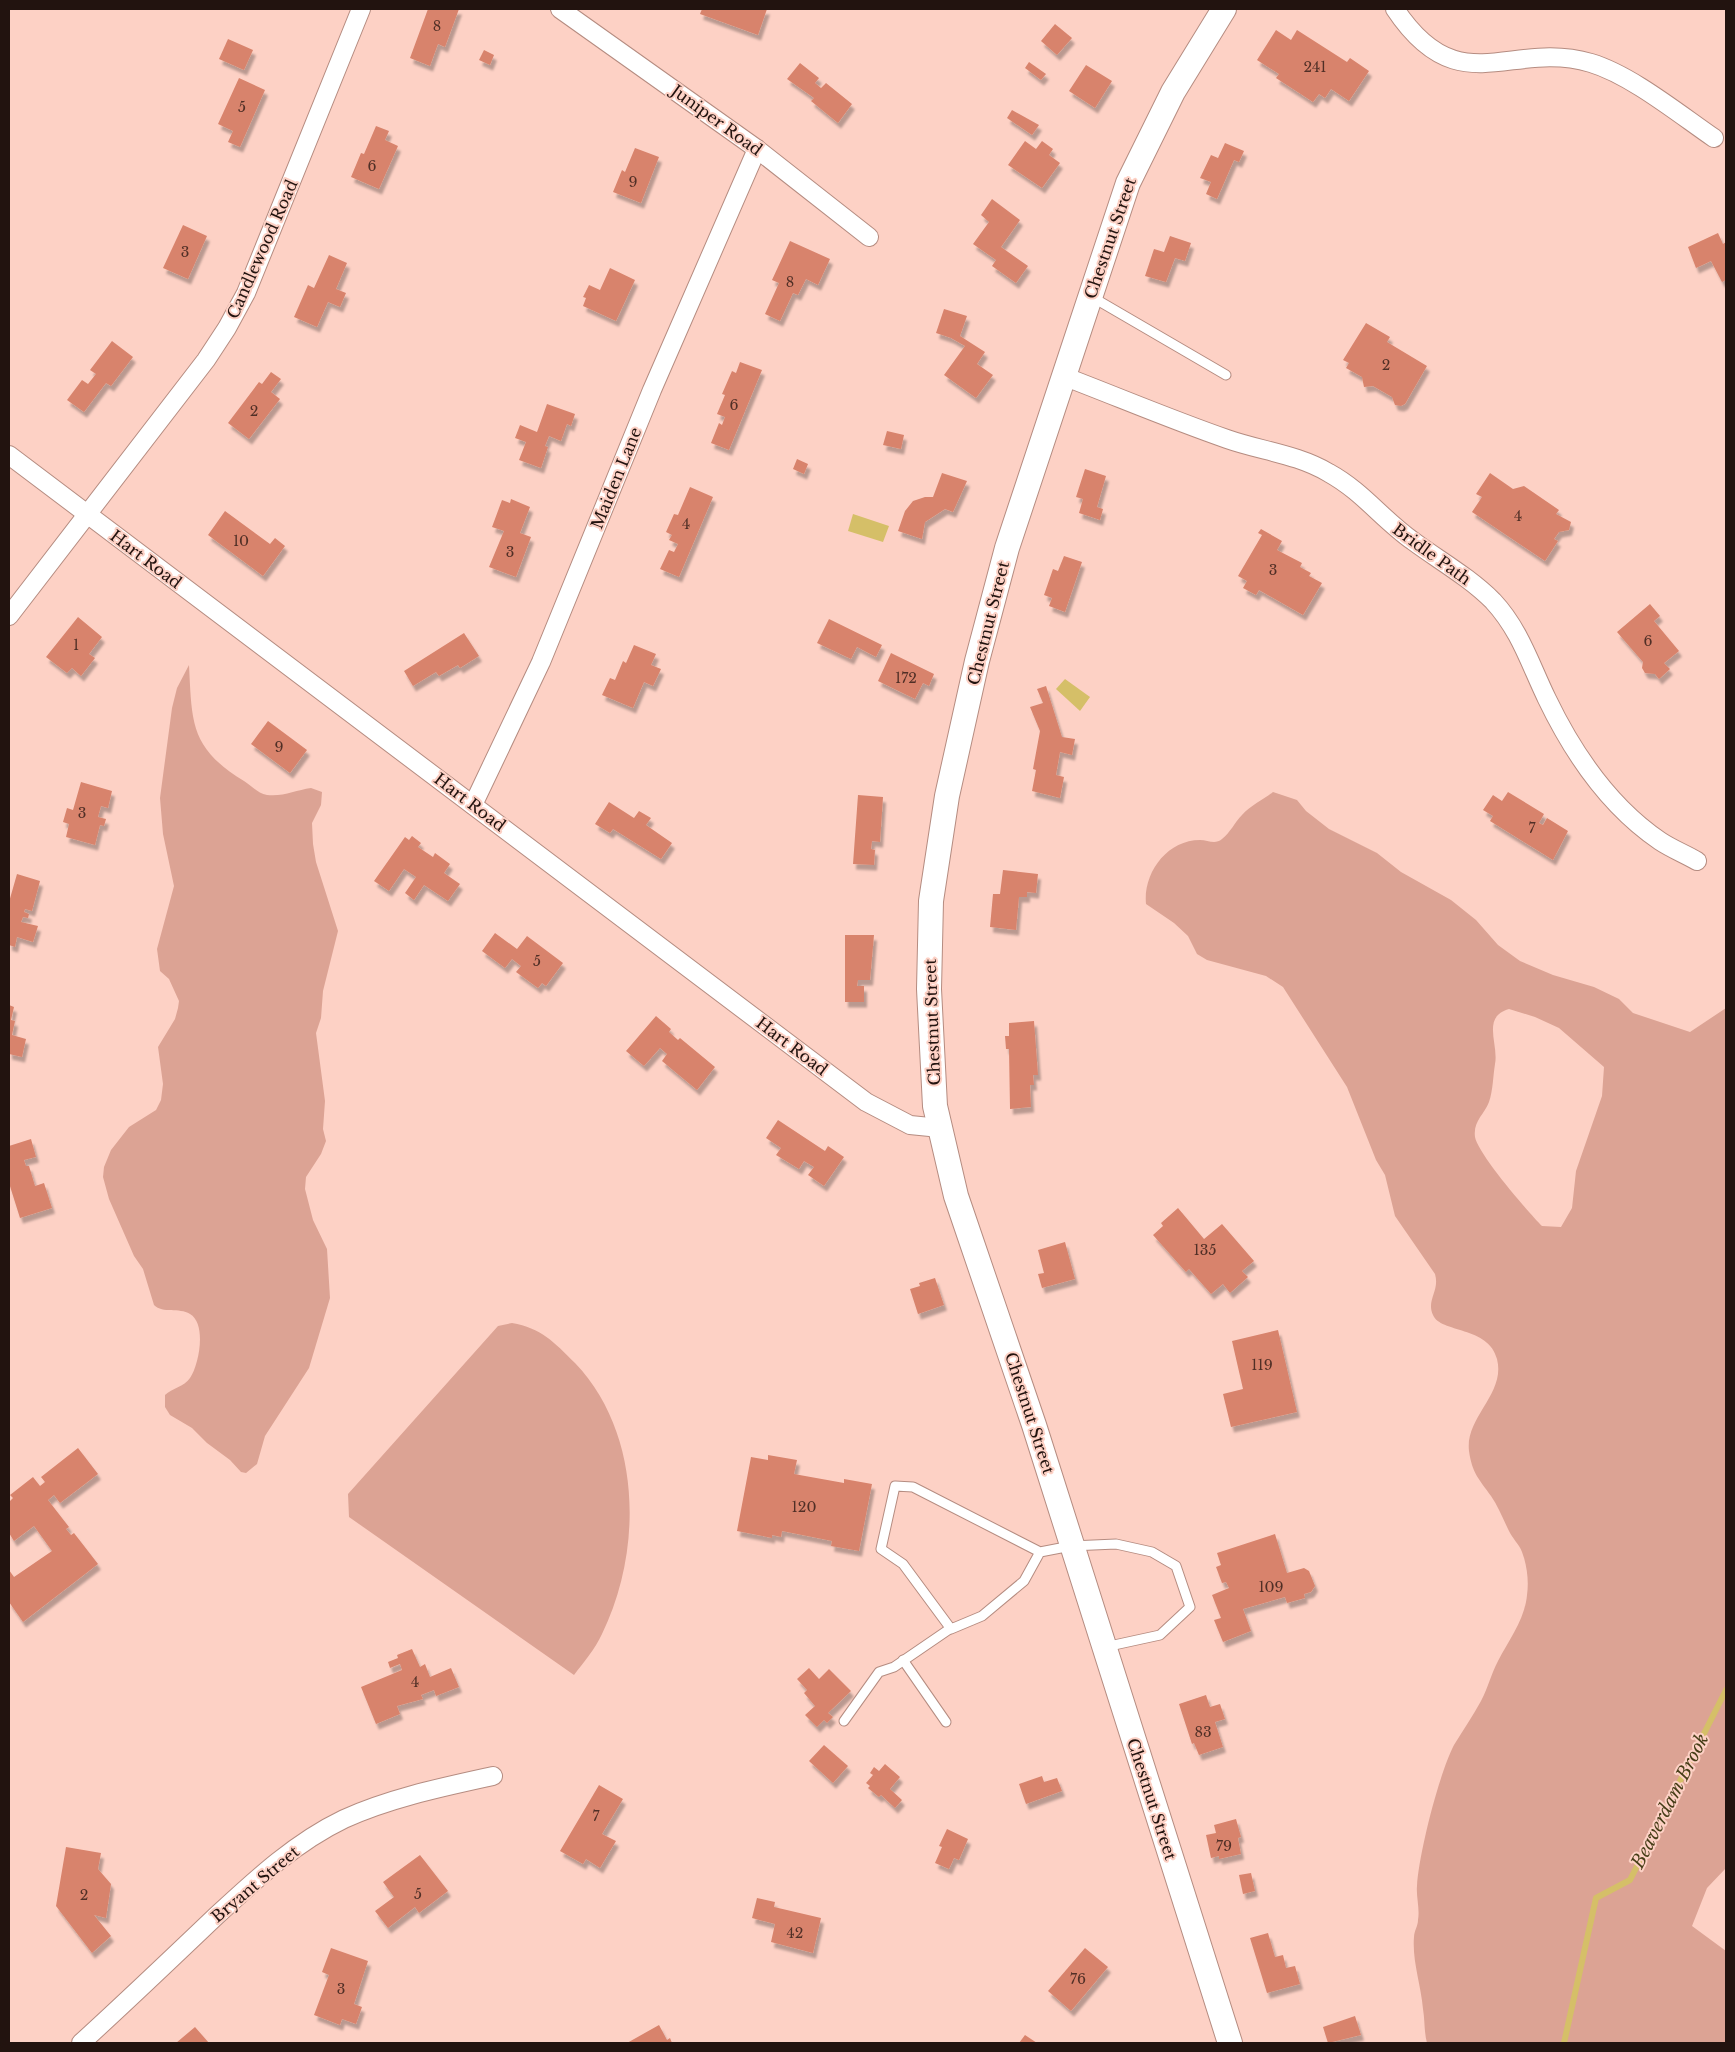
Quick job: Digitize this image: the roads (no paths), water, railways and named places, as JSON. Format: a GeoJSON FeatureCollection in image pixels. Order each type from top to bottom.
{"type":"FeatureCollection","features":[{"type":"Feature","properties":{"kind":"street","name":"Candlewood Road"},"geometry":{"type":"LineString","coordinates":[[9,616],[206,360],[237,311],[253,276],[361,9]]}},
{"type":"Feature","properties":{"kind":"street","name":"Juniper Road"},"geometry":{"type":"LineString","coordinates":[[560,9],[757,149],[869,238]]}},
{"type":"Feature","properties":{"kind":"street","name":"Chestnut Street"},"geometry":{"type":"LineString","coordinates":[[1224,9],[1189,63],[1149,137],[1128,183],[1007,548],[977,661],[947,796],[931,910],[930,999],[935,1106],[956,1196],[1004,1333],[1230,2043]]}},
{"type":"Feature","properties":{"kind":"street"},"geometry":{"type":"LineString","coordinates":[[1395,9],[1415,35],[1427,46],[1449,58],[1480,64],[1551,58],[1591,63],[1631,83],[1714,138]]}},
{"type":"Feature","properties":{"kind":"street","name":"Maiden Lane"},"geometry":{"type":"LineString","coordinates":[[473,804],[542,662],[652,390],[757,149]]}},
{"type":"Feature","properties":{"kind":"street","name":"Bridle Path"},"geometry":{"type":"LineString","coordinates":[[1063,376],[1228,440],[1301,459],[1330,473],[1358,491],[1397,530],[1454,568],[1493,601],[1521,640],[1562,728],[1578,756],[1600,783],[1652,835],[1697,861]]}},
{"type":"Feature","properties":{"kind":"street","name":"Hart Road"},"geometry":{"type":"LineString","coordinates":[[9,455],[866,1102],[910,1125],[940,1128]]}},
{"type":"Feature","properties":{"kind":"street","name":"Bryant Street"},"geometry":{"type":"LineString","coordinates":[[81,2043],[240,1894],[274,1864],[304,1843],[358,1813],[443,1787],[493,1776]]}},
{"type":"Feature","properties":{"kind":"lane"},"geometry":{"type":"LineString","coordinates":[[1089,296],[1226,375]]}},
{"type":"Feature","properties":{"kind":"lane"},"geometry":{"type":"LineString","coordinates":[[951,1628],[903,1564],[881,1548],[895,1486],[913,1487],[1040,1552],[1071,1546],[1116,1544],[1152,1552],[1176,1566],[1190,1607],[1160,1635],[1105,1647]]}},
{"type":"Feature","properties":{"kind":"lane"},"geometry":{"type":"LineString","coordinates":[[844,1721],[879,1672],[894,1666],[951,1628],[982,1616],[1024,1581],[1040,1552]]}},
{"type":"Feature","properties":{"kind":"lane"},"geometry":{"type":"LineString","coordinates":[[903,1660],[946,1722]]}},
{"type":"Feature","properties":{"kind":"waterway","name":"Beaverdam Brook"},"geometry":{"type":"LineString","coordinates":[[1564,2043],[1596,1898],[1630,1880],[1726,1690]]}}]}
